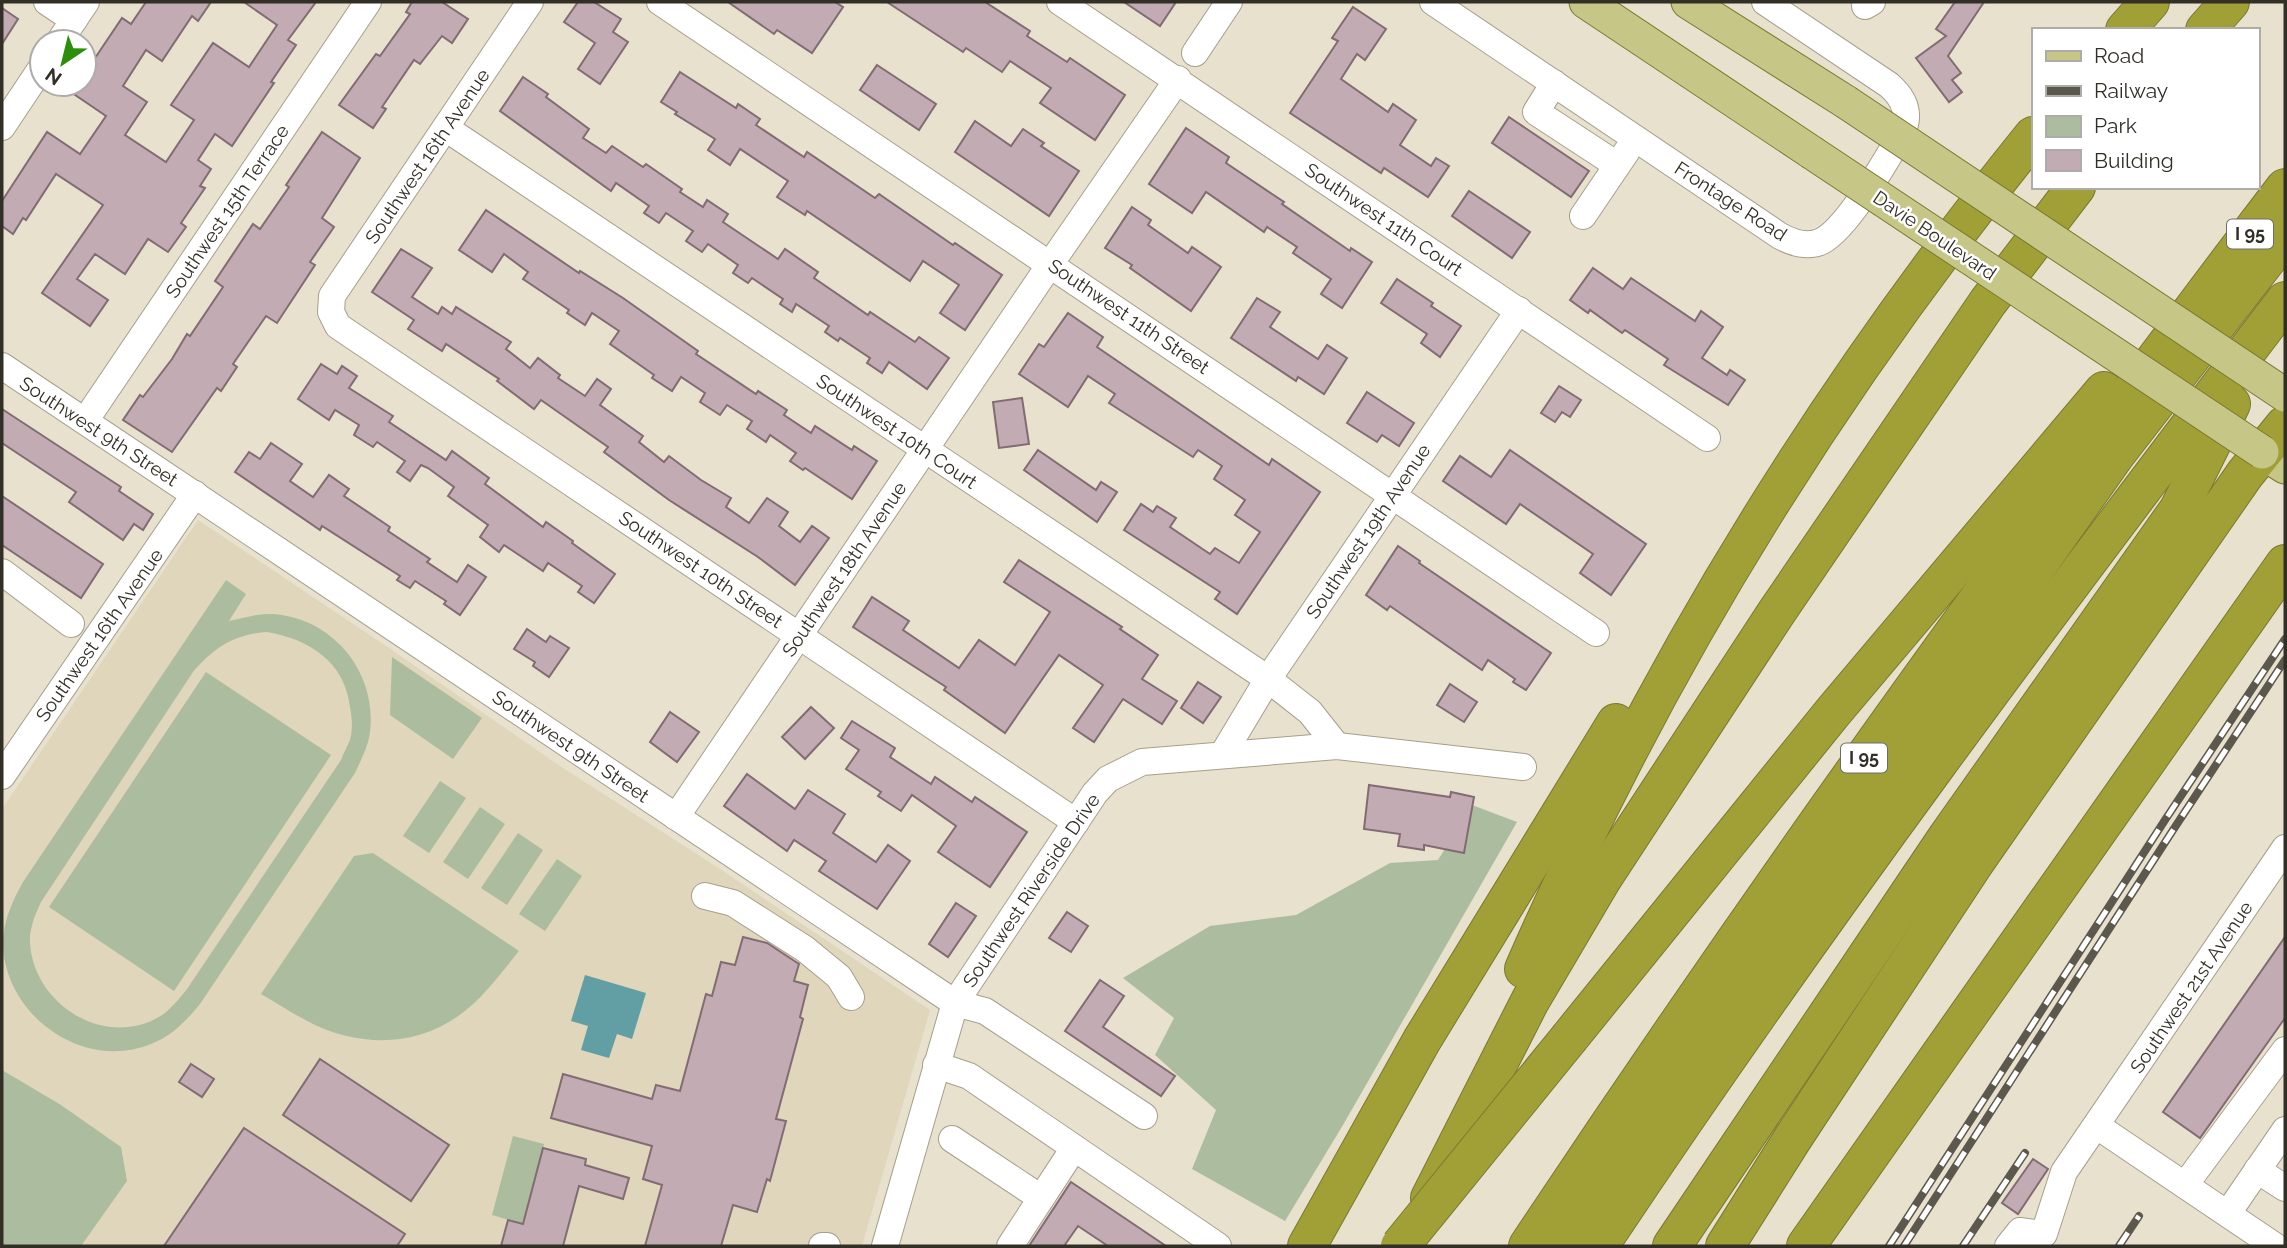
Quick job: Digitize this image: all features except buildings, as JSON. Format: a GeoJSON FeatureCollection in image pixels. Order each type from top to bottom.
{"type":"FeatureCollection","features":[{"type":"Feature","properties":{"kind":"highway"},"geometry":{"type":"LineString","coordinates":[[2127,28],[2150,2]]}},
{"type":"Feature","properties":{"kind":"highway"},"geometry":{"type":"LineString","coordinates":[[2207,28],[2230,2]]}},
{"type":"Feature","properties":{"kind":"highway"},"geometry":{"type":"LineString","coordinates":[[1445,1166],[1480,1072],[1588,827],[1714,593],[1857,369],[1940,255],[2032,137]]}},
{"type":"Feature","properties":{"kind":"highway","name":"I 95"},"geometry":{"type":"LineString","coordinates":[[1528,1246],[1856,770],[2050,499],[2285,188]]}},
{"type":"Feature","properties":{"kind":"highway"},"geometry":{"type":"LineString","coordinates":[[1408,1246],[1445,1166],[1530,1002],[1602,879],[1776,613],[1938,376],[2004,280],[2072,193]]}},
{"type":"Feature","properties":{"kind":"highway"},"geometry":{"type":"LineString","coordinates":[[1563,1246],[1682,1069],[2116,454],[2285,236]]}},
{"type":"Feature","properties":{"kind":"highway"},"geometry":{"type":"LineString","coordinates":[[1399,1246],[1833,712],[2091,404],[2214,281]]}},
{"type":"Feature","properties":{"kind":"highway"},"geometry":{"type":"LineString","coordinates":[[1599,1246],[1822,922],[2081,570],[2285,300]]}},
{"type":"Feature","properties":{"kind":"highway"},"geometry":{"type":"LineString","coordinates":[[1624,1246],[1722,1099],[1837,936],[2285,328]]}},
{"type":"Feature","properties":{"kind":"highway"},"geometry":{"type":"LineString","coordinates":[[1307,1246],[1435,1018],[1719,554],[1773,469],[1857,369]]}},
{"type":"Feature","properties":{"kind":"highway"},"geometry":{"type":"LineString","coordinates":[[1672,1246],[1941,846],[2097,621],[2179,509],[2231,404]]}},
{"type":"Feature","properties":{"kind":"highway"},"geometry":{"type":"LineString","coordinates":[[1725,1246],[1814,1105],[1975,862],[2186,560],[2278,448]]}},
{"type":"Feature","properties":{"kind":"highway"},"geometry":{"type":"LineString","coordinates":[[1806,1246],[2285,564]]}},
{"type":"Feature","properties":{"kind":"highway"},"geometry":{"type":"LineString","coordinates":[[1827,1246],[1857,1201],[1910,1100]]}},
{"type":"Feature","properties":{"kind":"main road","name":"Davie Boulevard"},"geometry":{"type":"LineString","coordinates":[[1586,2],[2004,280],[2278,448]]}},
{"type":"Feature","properties":{"kind":"main road"},"geometry":{"type":"LineString","coordinates":[[1688,2],[1846,102],[2285,395]]}},
{"type":"Feature","properties":{"kind":"street"},"geometry":{"type":"LineString","coordinates":[[47,2],[80,11],[68,28]]}},
{"type":"Feature","properties":{"kind":"street","name":"Southwest 15th Terrace"},"geometry":{"type":"LineString","coordinates":[[85,421],[368,2]]}},
{"type":"Feature","properties":{"kind":"street","name":"Southwest 16th Avenue"},"geometry":{"type":"LineString","coordinates":[[331,312],[332,296],[530,2]]}},
{"type":"Feature","properties":{"kind":"street","name":"Southwest 11th Street"},"geometry":{"type":"LineString","coordinates":[[660,2],[1051,263],[1596,633]]}},
{"type":"Feature","properties":{"kind":"street","name":"Southwest 11th Court"},"geometry":{"type":"LineString","coordinates":[[1060,2],[1707,438]]}},
{"type":"Feature","properties":{"kind":"street"},"geometry":{"type":"LineString","coordinates":[[1195,53],[1229,2]]}},
{"type":"Feature","properties":{"kind":"street","name":"Frontage Road"},"geometry":{"type":"LineString","coordinates":[[1433,2],[1780,236],[1798,243],[1815,244],[1837,229],[1905,127],[1906,111],[1899,96],[1889,85],[1765,2]]}},
{"type":"Feature","properties":{"kind":"street","name":"Southwest 18th Avenue"},"geometry":{"type":"LineString","coordinates":[[676,817],[1178,79]]}},
{"type":"Feature","properties":{"kind":"street"},"geometry":{"type":"LineString","coordinates":[[1554,83],[1536,111],[1617,165]]}},
{"type":"Feature","properties":{"kind":"street"},"geometry":{"type":"LineString","coordinates":[[2,127],[28,88]]}},
{"type":"Feature","properties":{"kind":"street","name":"Southwest 10th Court"},"geometry":{"type":"LineString","coordinates":[[447,129],[1268,679],[1310,712],[1337,746]]}},
{"type":"Feature","properties":{"kind":"street"},"geometry":{"type":"LineString","coordinates":[[1583,216],[1636,138]]}},
{"type":"Feature","properties":{"kind":"street","name":"Southwest 19th Avenue"},"geometry":{"type":"LineString","coordinates":[[1223,754],[1268,679],[1518,310]]}},
{"type":"Feature","properties":{"kind":"street","name":"Southwest 10th Street"},"geometry":{"type":"LineString","coordinates":[[331,312],[338,326],[1076,822]]}},
{"type":"Feature","properties":{"kind":"street","name":"Southwest 9th Street"},"geometry":{"type":"LineString","coordinates":[[2,366],[955,1003],[985,1012],[1144,1116]]}},
{"type":"Feature","properties":{"kind":"street","name":"Southwest 16th Avenue"},"geometry":{"type":"LineString","coordinates":[[2,776],[195,494]]}},
{"type":"Feature","properties":{"kind":"street"},"geometry":{"type":"LineString","coordinates":[[2,572],[71,624]]}},
{"type":"Feature","properties":{"kind":"street","name":"Southwest Riverside Drive"},"geometry":{"type":"LineString","coordinates":[[885,1246],[955,1003],[1095,793],[1108,779],[1142,762],[1337,746],[1523,768]]}},
{"type":"Feature","properties":{"kind":"street","name":"Southwest 21st Avenue"},"geometry":{"type":"LineString","coordinates":[[2046,1240],[2064,1172],[2285,848]]}},
{"type":"Feature","properties":{"kind":"street"},"geometry":{"type":"LineString","coordinates":[[705,896],[733,903],[805,949],[839,977],[851,997]]}},
{"type":"Feature","properties":{"kind":"street"},"geometry":{"type":"LineString","coordinates":[[2185,1185],[2285,1049]]}},
{"type":"Feature","properties":{"kind":"street"},"geometry":{"type":"LineString","coordinates":[[936,1065],[969,1076],[1218,1246]]}},
{"type":"Feature","properties":{"kind":"street"},"geometry":{"type":"LineString","coordinates":[[2097,1126],[2275,1246]]}},
{"type":"Feature","properties":{"kind":"street"},"geometry":{"type":"LineString","coordinates":[[2228,1213],[2285,1130]]}},
{"type":"Feature","properties":{"kind":"street"},"geometry":{"type":"LineString","coordinates":[[952,1139],[1041,1198]]}},
{"type":"Feature","properties":{"kind":"street"},"geometry":{"type":"LineString","coordinates":[[1010,1246],[1074,1148]]}},
{"type":"Feature","properties":{"kind":"street"},"geometry":{"type":"LineString","coordinates":[[2258,1170],[2285,1188]]}},
{"type":"Feature","properties":{"kind":"street"},"geometry":{"type":"LineString","coordinates":[[2008,1246],[2020,1231],[2046,1240]]}},
{"type":"Feature","properties":{"kind":"shaded area"},"geometry":{"type":"Polygon","coordinates":[[[198,520],[560,766],[930,1010],[862,1246],[2,1246],[2,809],[198,520]]]}},
{"type":"Feature","properties":{"kind":"green space"},"geometry":{"type":"Polygon","coordinates":[[[226,580],[246,594],[229,621],[268,614],[302,620],[336,641],[350,656],[367,691],[371,711],[369,738],[355,773],[200,1004],[184,1022],[159,1041],[125,1051],[99,1050],[75,1043],[52,1031],[32,1014],[17,993],[7,969],[3,943],[12,903],[23,882],[226,580]],[[255,633],[235,639],[217,649],[201,663],[41,902],[30,933],[35,966],[45,986],[60,1004],[78,1017],[99,1025],[121,1028],[144,1024],[171,1008],[187,989],[341,760],[350,740],[352,723],[347,691],[341,677],[322,655],[297,640],[282,635],[255,633]]]}},
{"type":"Feature","properties":{"kind":"green space"},"geometry":{"type":"Polygon","coordinates":[[[392,657],[482,718],[453,759],[390,715],[392,657]]]}},
{"type":"Feature","properties":{"kind":"green space"},"geometry":{"type":"Polygon","coordinates":[[[206,672],[331,755],[174,991],[49,907],[206,672]]]}},
{"type":"Feature","properties":{"kind":"green space"},"geometry":{"type":"Polygon","coordinates":[[[440,781],[466,798],[429,853],[403,836],[440,781]]]}},
{"type":"Feature","properties":{"kind":"green space"},"geometry":{"type":"Polygon","coordinates":[[[1472,805],[1517,822],[1285,1221],[1192,1169],[1216,1110],[1155,1055],[1174,1018],[1123,978],[1210,926],[1296,915],[1390,863],[1438,860],[1472,805]]]}},
{"type":"Feature","properties":{"kind":"green space"},"geometry":{"type":"Polygon","coordinates":[[[480,807],[505,824],[468,879],[443,862],[480,807]]]}},
{"type":"Feature","properties":{"kind":"green space"},"geometry":{"type":"Polygon","coordinates":[[[518,833],[543,850],[507,905],[481,888],[518,833]]]}},
{"type":"Feature","properties":{"kind":"green space"},"geometry":{"type":"Polygon","coordinates":[[[373,853],[519,951],[485,993],[469,1008],[444,1025],[407,1038],[369,1040],[331,1032],[306,1021],[261,994],[354,856],[373,853]]]}},
{"type":"Feature","properties":{"kind":"green space"},"geometry":{"type":"Polygon","coordinates":[[[557,859],[582,876],[545,931],[519,914],[557,859]]]}},
{"type":"Feature","properties":{"kind":"green space"},"geometry":{"type":"Polygon","coordinates":[[[2,1070],[61,1105],[121,1147],[127,1181],[81,1246],[2,1246],[2,1070]]]}},
{"type":"Feature","properties":{"kind":"green space"},"geometry":{"type":"Polygon","coordinates":[[[513,1136],[544,1144],[523,1224],[492,1215],[513,1136]]]}},
{"type":"Feature","properties":{"kind":"water"},"geometry":{"type":"Polygon","coordinates":[[[585,975],[646,993],[632,1039],[617,1034],[609,1058],[581,1050],[588,1026],[571,1021],[585,975]]]}},
{"type":"Feature","properties":{"kind":"railway"},"geometry":{"type":"LineString","coordinates":[[1889,1246],[2285,639]]}},
{"type":"Feature","properties":{"kind":"railway"},"geometry":{"type":"LineString","coordinates":[[1904,1246],[2285,660]]}},
{"type":"Feature","properties":{"kind":"railway"},"geometry":{"type":"LineString","coordinates":[[1963,1246],[2025,1153]]}},
{"type":"Feature","properties":{"kind":"railway"},"geometry":{"type":"LineString","coordinates":[[2119,1246],[2139,1216]]}}]}
